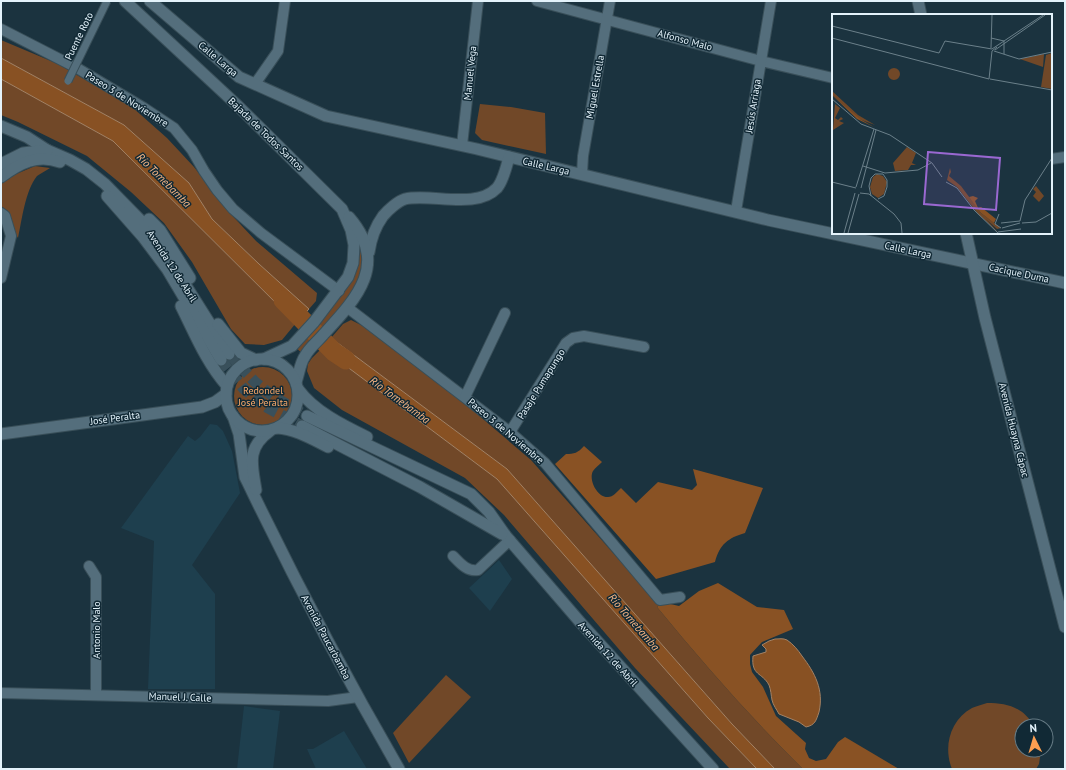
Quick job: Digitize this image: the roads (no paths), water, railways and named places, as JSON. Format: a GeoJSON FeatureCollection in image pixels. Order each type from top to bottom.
{"type":"FeatureCollection","features":[{"type":"Feature","properties":{"kind":"street","name":"Puente Roto"},"geometry":{"type":"LineString","coordinates":[[68,81],[107,1]]}},
{"type":"Feature","properties":{"kind":"street","name":"Bajada de Todos Santos"},"geometry":{"type":"LineString","coordinates":[[125,1],[237,105],[342,209],[351,230],[354,244],[353,263],[348,277],[339,291],[292,346],[260,359]]}},
{"type":"Feature","properties":{"kind":"street","name":"Calle Larga"},"geometry":{"type":"LineString","coordinates":[[150,1],[239,77],[326,116],[462,145],[768,220],[832,234]]}},
{"type":"Feature","properties":{"kind":"street"},"geometry":{"type":"LineString","coordinates":[[255,84],[278,51],[285,1]]}},
{"type":"Feature","properties":{"kind":"street","name":"Manuel Vega"},"geometry":{"type":"LineString","coordinates":[[462,145],[478,1]]}},
{"type":"Feature","properties":{"kind":"street","name":"Alfonso Malo"},"geometry":{"type":"LineString","coordinates":[[537,1],[761,61],[832,78]]}},
{"type":"Feature","properties":{"kind":"street","name":"Miguel Estrella"},"geometry":{"type":"LineString","coordinates":[[582,174],[583,156],[610,1]]}},
{"type":"Feature","properties":{"kind":"street","name":"Jesús Arriaga"},"geometry":{"type":"LineString","coordinates":[[736,211],[772,1]]}},
{"type":"Feature","properties":{"kind":"street"},"geometry":{"type":"LineString","coordinates":[[918,1],[920,14]]}},
{"type":"Feature","properties":{"kind":"street","name":"Paseo 3 de Noviembre"},"geometry":{"type":"LineString","coordinates":[[1,29],[77,68],[144,108],[174,128],[192,150],[213,184],[233,209],[261,233],[339,291]]}},
{"type":"Feature","properties":{"kind":"street","name":"Avenida 12 de Abril"},"geometry":{"type":"LineString","coordinates":[[1,126],[27,137],[46,150],[70,160],[86,169],[105,184],[152,232],[225,357],[167,269],[143,237],[101,190],[79,173],[60,162],[49,158],[35,159],[15,167],[1,176]]}},
{"type":"Feature","properties":{"kind":"street"},"geometry":{"type":"LineString","coordinates":[[27,137],[57,147],[83,161],[112,183],[160,230],[221,328],[241,353],[260,359],[272,360],[287,368],[310,403],[338,421],[442,474],[470,494]]}},
{"type":"Feature","properties":{"kind":"street"},"geometry":{"type":"LineString","coordinates":[[1,164],[23,153],[46,150]]}},
{"type":"Feature","properties":{"kind":"street"},"geometry":{"type":"LineString","coordinates":[[273,430],[284,424],[294,412],[299,397],[297,385],[304,356],[348,308],[359,291],[365,277],[370,245],[377,225],[387,211],[403,199],[423,197],[474,199],[486,196],[497,188],[509,157]]}},
{"type":"Feature","properties":{"kind":"street"},"geometry":{"type":"LineString","coordinates":[[1052,159],[1065,157]]}},
{"type":"Feature","properties":{"kind":"street"},"geometry":{"type":"LineString","coordinates":[[342,209],[361,232],[366,243],[368,258]]}},
{"type":"Feature","properties":{"kind":"street"},"geometry":{"type":"LineString","coordinates":[[1,212],[5,216],[11,236],[1,278]]}},
{"type":"Feature","properties":{"kind":"street","name":"Calle Larga"},"geometry":{"type":"LineString","coordinates":[[833,234],[973,264]]}},
{"type":"Feature","properties":{"kind":"street","name":"Avenida Huayna Cápac"},"geometry":{"type":"LineString","coordinates":[[966,234],[985,318],[1065,627]]}},
{"type":"Feature","properties":{"kind":"street"},"geometry":{"type":"LineString","coordinates":[[143,237],[173,290],[207,358],[227,390]]}},
{"type":"Feature","properties":{"kind":"street","name":"Cacique Duma"},"geometry":{"type":"LineString","coordinates":[[973,264],[1065,283]]}},
{"type":"Feature","properties":{"kind":"street","name":"Paseo 3 de Noviembre"},"geometry":{"type":"LineString","coordinates":[[348,308],[510,432],[545,463],[660,600],[680,597]]}},
{"type":"Feature","properties":{"kind":"street"},"geometry":{"type":"LineString","coordinates":[[465,397],[505,313]]}},
{"type":"Feature","properties":{"kind":"street","name":"Pasaje Pumapungo"},"geometry":{"type":"LineString","coordinates":[[510,432],[566,343],[573,338],[584,336],[644,347]]}},
{"type":"Feature","properties":{"kind":"street"},"geometry":{"type":"LineString","coordinates":[[260,359],[241,366],[230,378],[226,402],[238,423],[253,430],[285,429],[312,440],[407,487],[456,508]]}},
{"type":"Feature","properties":{"kind":"street","name":"José Peralta"},"geometry":{"type":"LineString","coordinates":[[1,434],[202,407],[215,402],[227,390]]}},
{"type":"Feature","properties":{"kind":"street","name":"Avenida Paucarbamba"},"geometry":{"type":"LineString","coordinates":[[233,416],[239,434],[245,477],[307,601],[358,697],[399,769]]}},
{"type":"Feature","properties":{"kind":"street","name":"Avenida 12 de Abril"},"geometry":{"type":"LineString","coordinates":[[508,538],[305,421],[470,494],[489,512],[508,538],[580,622],[713,769]]}},
{"type":"Feature","properties":{"kind":"street","name":"Avenida Paucarbamba"},"geometry":{"type":"LineString","coordinates":[[258,503],[253,476],[252,455],[255,445],[262,437],[273,430]]}},
{"type":"Feature","properties":{"kind":"street"},"geometry":{"type":"LineString","coordinates":[[452,556],[466,568],[472,571],[478,570],[508,538]]}},
{"type":"Feature","properties":{"kind":"street","name":"Antonio Malo"},"geometry":{"type":"LineString","coordinates":[[89,566],[96,576],[96,695]]}},
{"type":"Feature","properties":{"kind":"street","name":"Manuel J. Calle"},"geometry":{"type":"LineString","coordinates":[[1,693],[328,701],[358,697]]}},
{"type":"Feature","properties":{"kind":"water"},"geometry":{"type":"Polygon","coordinates":[[[1,58],[124,125],[189,183],[212,219],[309,309],[296,323],[113,141],[1,79],[1,58]]]}},
{"type":"Feature","properties":{"kind":"water"},"geometry":{"type":"Polygon","coordinates":[[[331,338],[507,469],[732,724],[775,769],[757,769],[708,718],[497,479],[322,348],[331,338]]]}},
{"type":"Feature","properties":{"kind":"water"},"geometry":{"type":"Polygon","coordinates":[[[775,639],[786,639],[793,645],[807,662],[817,682],[820,696],[819,712],[815,722],[809,726],[806,727],[799,722],[779,714],[774,706],[769,685],[755,671],[753,656],[766,652],[766,649],[762,645],[775,639]]]}},
{"type":"Feature","properties":{"kind":"waterway","name":"Río Tomebamba"},"geometry":{"type":"LineString","coordinates":[[283,300],[334,352],[346,360]]}},
{"type":"Feature","properties":{"kind":"tunnel"},"geometry":{"type":"LineString","coordinates":[[229,354],[255,382],[274,397],[307,416]]}},
{"type":"Feature","properties":{"kind":"tunnel"},"geometry":{"type":"LineString","coordinates":[[221,360],[244,389],[268,408],[302,426]]}},
{"type":"Feature","properties":{"kind":"park label","name":"Redondel José Peralta"},"geometry":{"type":"Point","coordinates":[263,396]}}]}
